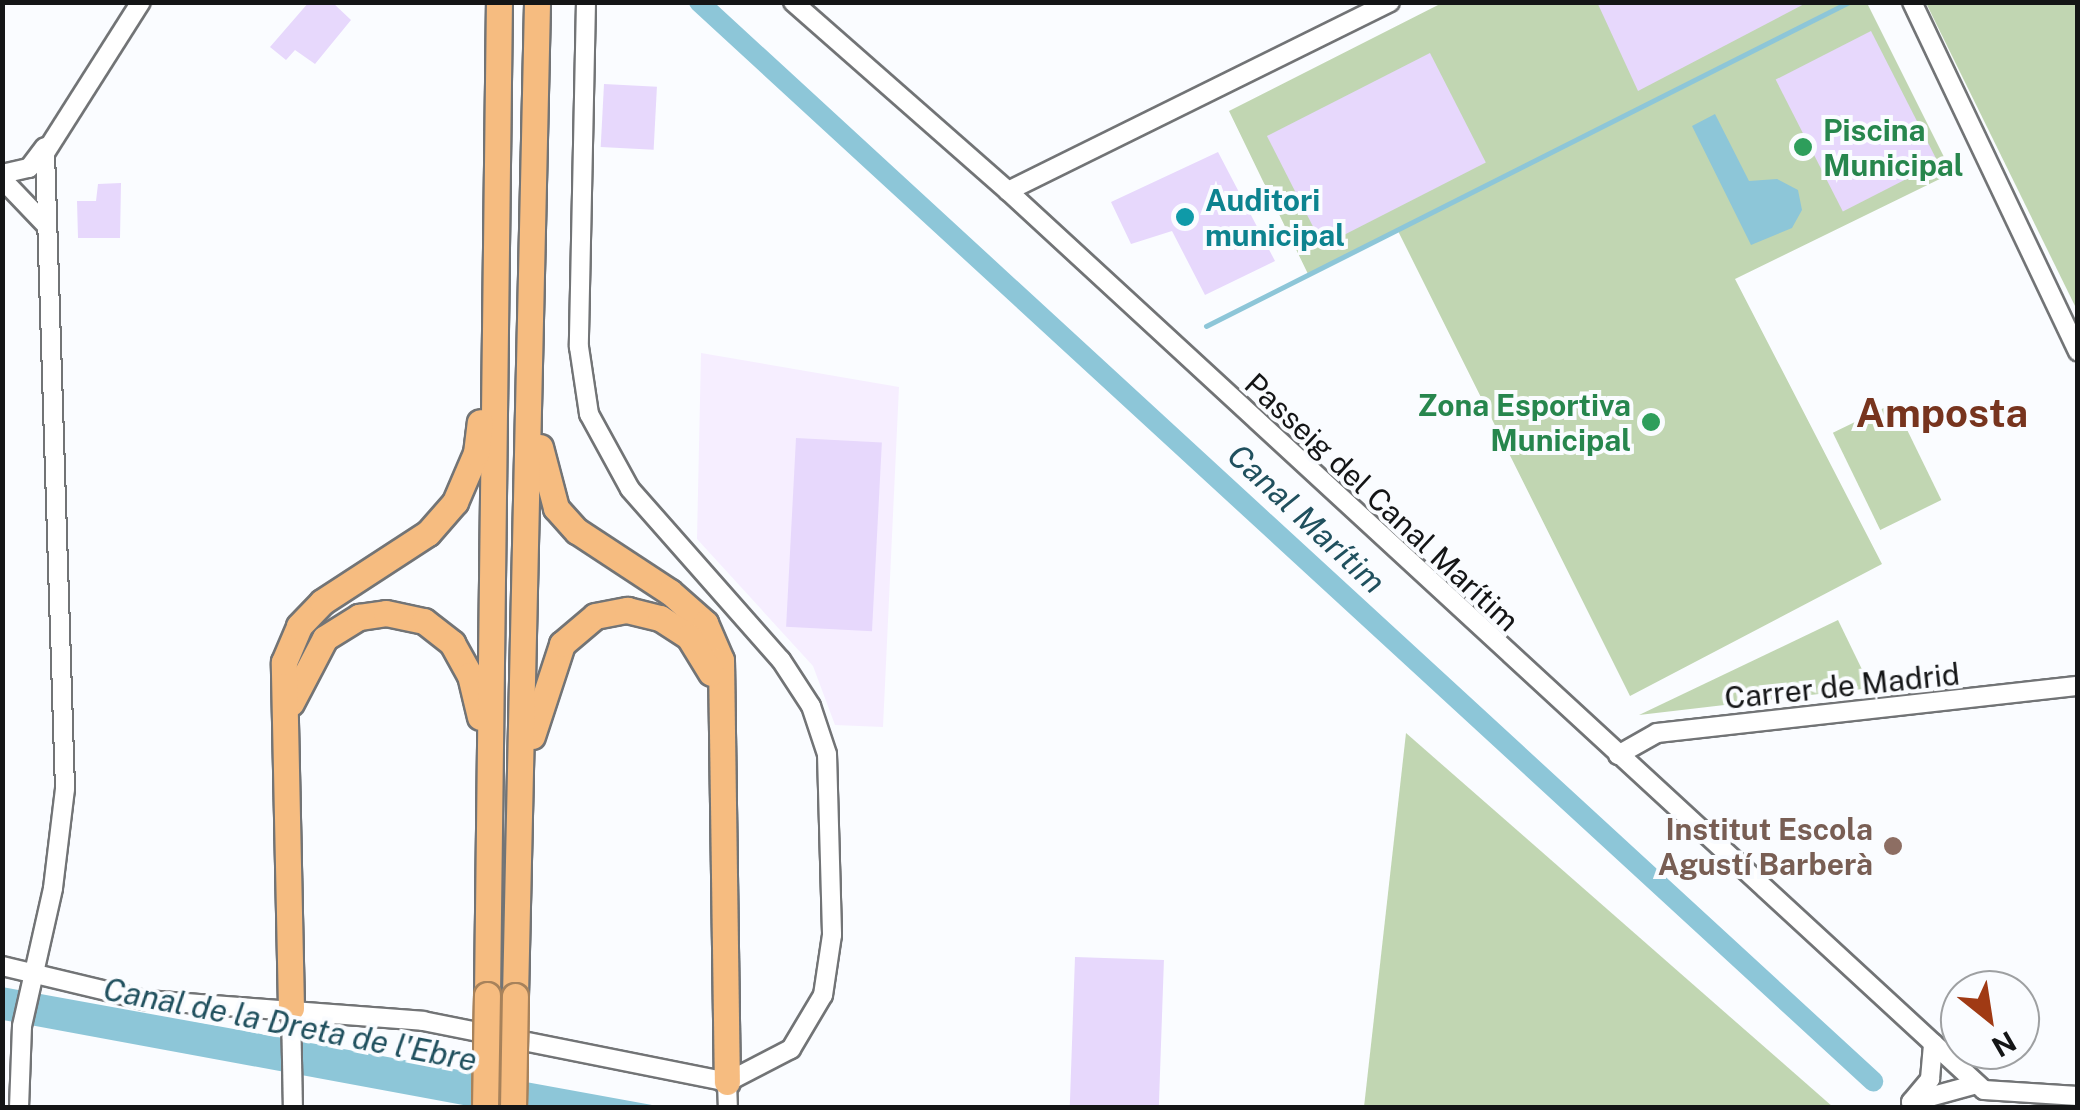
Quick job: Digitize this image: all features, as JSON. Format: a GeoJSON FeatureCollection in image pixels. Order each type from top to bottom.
{"type":"FeatureCollection","features":[{"type":"Feature","properties":{"kind":"highway"},"geometry":{"type":"LineString","coordinates":[[486,1108],[499,2]]}},
{"type":"Feature","properties":{"kind":"highway"},"geometry":{"type":"LineString","coordinates":[[513,1108],[537,2]]}},
{"type":"Feature","properties":{"kind":"highway"},"geometry":{"type":"LineString","coordinates":[[291,1016],[284,662],[299,626],[322,602],[428,534],[455,502],[476,453],[495,298]]}},
{"type":"Feature","properties":{"kind":"highway"},"geometry":{"type":"LineString","coordinates":[[531,387],[556,508],[577,531],[670,592],[705,624],[721,660],[728,1098]]}},
{"type":"Feature","properties":{"kind":"highway"},"geometry":{"type":"LineString","coordinates":[[519,790],[545,682],[562,644],[596,616],[627,610],[660,618],[689,637],[708,663],[722,708]]}},
{"type":"Feature","properties":{"kind":"highway"},"geometry":{"type":"LineString","coordinates":[[285,727],[296,682],[325,638],[359,617],[386,614],[424,622],[452,643],[470,675],[490,757]]}},
{"type":"Feature","properties":{"kind":"street"},"geometry":{"type":"LineString","coordinates":[[46,225],[2,176],[29,168],[140,2]]}},
{"type":"Feature","properties":{"kind":"street"},"geometry":{"type":"LineString","coordinates":[[2,966],[30,982],[145,1000],[291,1016],[423,1021],[728,1098],[791,1049],[823,995],[832,920],[827,754],[811,706],[781,660],[630,489],[589,414],[579,348],[586,2]]}},
{"type":"Feature","properties":{"kind":"street","name":"Passeig del Canal Marítim"},"geometry":{"type":"LineString","coordinates":[[792,2],[1008,191],[1981,1087]]}},
{"type":"Feature","properties":{"kind":"street"},"geometry":{"type":"LineString","coordinates":[[1008,191],[1390,2]]}},
{"type":"Feature","properties":{"kind":"street"},"geometry":{"type":"LineString","coordinates":[[1912,2],[2078,352]]}},
{"type":"Feature","properties":{"kind":"street"},"geometry":{"type":"LineString","coordinates":[[19,1108],[22,1026],[53,888],[64,789],[43,174],[50,138]]}},
{"type":"Feature","properties":{"kind":"street","name":"Carrer de Madrid"},"geometry":{"type":"LineString","coordinates":[[1618,755],[1657,734],[2078,686]]}},
{"type":"Feature","properties":{"kind":"street"},"geometry":{"type":"LineString","coordinates":[[291,1016],[292,1101]]}},
{"type":"Feature","properties":{"kind":"street"},"geometry":{"type":"LineString","coordinates":[[1933,1043],[1930,1079],[1911,1102],[1981,1087],[2078,1096]]}},
{"type":"Feature","properties":{"kind":"shaded area"},"geometry":{"type":"Polygon","coordinates":[[[701,353],[899,387],[883,727],[835,725],[813,666],[697,539],[701,353]]]}},
{"type":"Feature","properties":{"kind":"green space","name":"Zona Esportiva Municipal"},"geometry":{"type":"Polygon","coordinates":[[[1442,3],[1867,3],[1952,173],[1735,279],[1882,564],[1630,696],[1397,229],[1308,274],[1229,111],[1442,3]]]}},
{"type":"Feature","properties":{"kind":"green space"},"geometry":{"type":"Polygon","coordinates":[[[1926,3],[2077,3],[2077,310],[1926,3]]]}},
{"type":"Feature","properties":{"kind":"green space"},"geometry":{"type":"Polygon","coordinates":[[[1894,403],[1941,500],[1880,530],[1833,433],[1894,403]]]}},
{"type":"Feature","properties":{"kind":"green space"},"geometry":{"type":"Polygon","coordinates":[[[1838,620],[1871,688],[1639,715],[1838,620]]]}},
{"type":"Feature","properties":{"kind":"green space"},"geometry":{"type":"Polygon","coordinates":[[[1406,733],[1833,1107],[1364,1107],[1406,733]]]}},
{"type":"Feature","properties":{"kind":"water"},"geometry":{"type":"Polygon","coordinates":[[[1715,114],[1749,181],[1777,179],[1798,190],[1802,210],[1792,228],[1751,245],[1692,126],[1715,114]]]}},
{"type":"Feature","properties":{"kind":"water"},"geometry":{"type":"Polygon","coordinates":[[[2,987],[663,1107],[474,1107],[3,1020],[2,987]]]}},
{"type":"Feature","properties":{"kind":"building"},"geometry":{"type":"Polygon","coordinates":[[[309,2],[332,2],[351,20],[315,64],[295,50],[286,60],[270,47],[309,2]]]}},
{"type":"Feature","properties":{"kind":"building"},"geometry":{"type":"Polygon","coordinates":[[[1597,2],[1808,2],[1638,91],[1597,2]]]}},
{"type":"Feature","properties":{"kind":"building"},"geometry":{"type":"Polygon","coordinates":[[[1871,31],[1938,163],[1843,211],[1776,80],[1871,31]]]}},
{"type":"Feature","properties":{"kind":"building"},"geometry":{"type":"Polygon","coordinates":[[[1430,53],[1486,163],[1323,246],[1267,136],[1430,53]]]}},
{"type":"Feature","properties":{"kind":"building"},"geometry":{"type":"Polygon","coordinates":[[[604,84],[657,87],[654,150],[601,147],[604,84]]]}},
{"type":"Feature","properties":{"kind":"building","name":"Auditori municipal"},"geometry":{"type":"Polygon","coordinates":[[[1218,152],[1275,261],[1205,295],[1172,231],[1131,244],[1111,202],[1218,152]]]}},
{"type":"Feature","properties":{"kind":"building"},"geometry":{"type":"Polygon","coordinates":[[[121,183],[120,238],[78,238],[77,201],[96,201],[98,184],[121,183]]]}},
{"type":"Feature","properties":{"kind":"building"},"geometry":{"type":"Polygon","coordinates":[[[796,438],[882,443],[872,631],[786,627],[796,438]]]}},
{"type":"Feature","properties":{"kind":"building"},"geometry":{"type":"Polygon","coordinates":[[[1075,957],[1164,960],[1159,1108],[1070,1108],[1075,957]]]}},
{"type":"Feature","properties":{"kind":"waterway","name":"Canal Marítim"},"geometry":{"type":"LineString","coordinates":[[699,2],[1873,1081]]}},
{"type":"Feature","properties":{"kind":"waterway"},"geometry":{"type":"LineString","coordinates":[[1206,326],[1849,2]]}},
{"type":"Feature","properties":{"kind":"waterway","name":"Canal Marítim"},"geometry":{"type":"LineString","coordinates":[[1128,397],[1133,392]]}},
{"type":"Feature","properties":{"kind":"place","name":"Piscina Municipal"},"geometry":{"type":"Point","coordinates":[1803,147]}},
{"type":"Feature","properties":{"kind":"place","name":"Auditori municipal"},"geometry":{"type":"Point","coordinates":[1185,217]}},
{"type":"Feature","properties":{"kind":"place","name":"Zona Esportiva Municipal"},"geometry":{"type":"Point","coordinates":[1651,422]}},
{"type":"Feature","properties":{"kind":"place","name":"Institut Escola Agustí Barberà"},"geometry":{"type":"Point","coordinates":[1893,846]}},
{"type":"Feature","properties":{"kind":"district","name":"Amposta"},"geometry":{"type":"Point","coordinates":[1942,413]}},
{"type":"Feature","properties":{"kind":"water label","name":"Canal de la Dreta de l'Ebre"},"geometry":{"type":"Point","coordinates":[290,1025]}}]}
